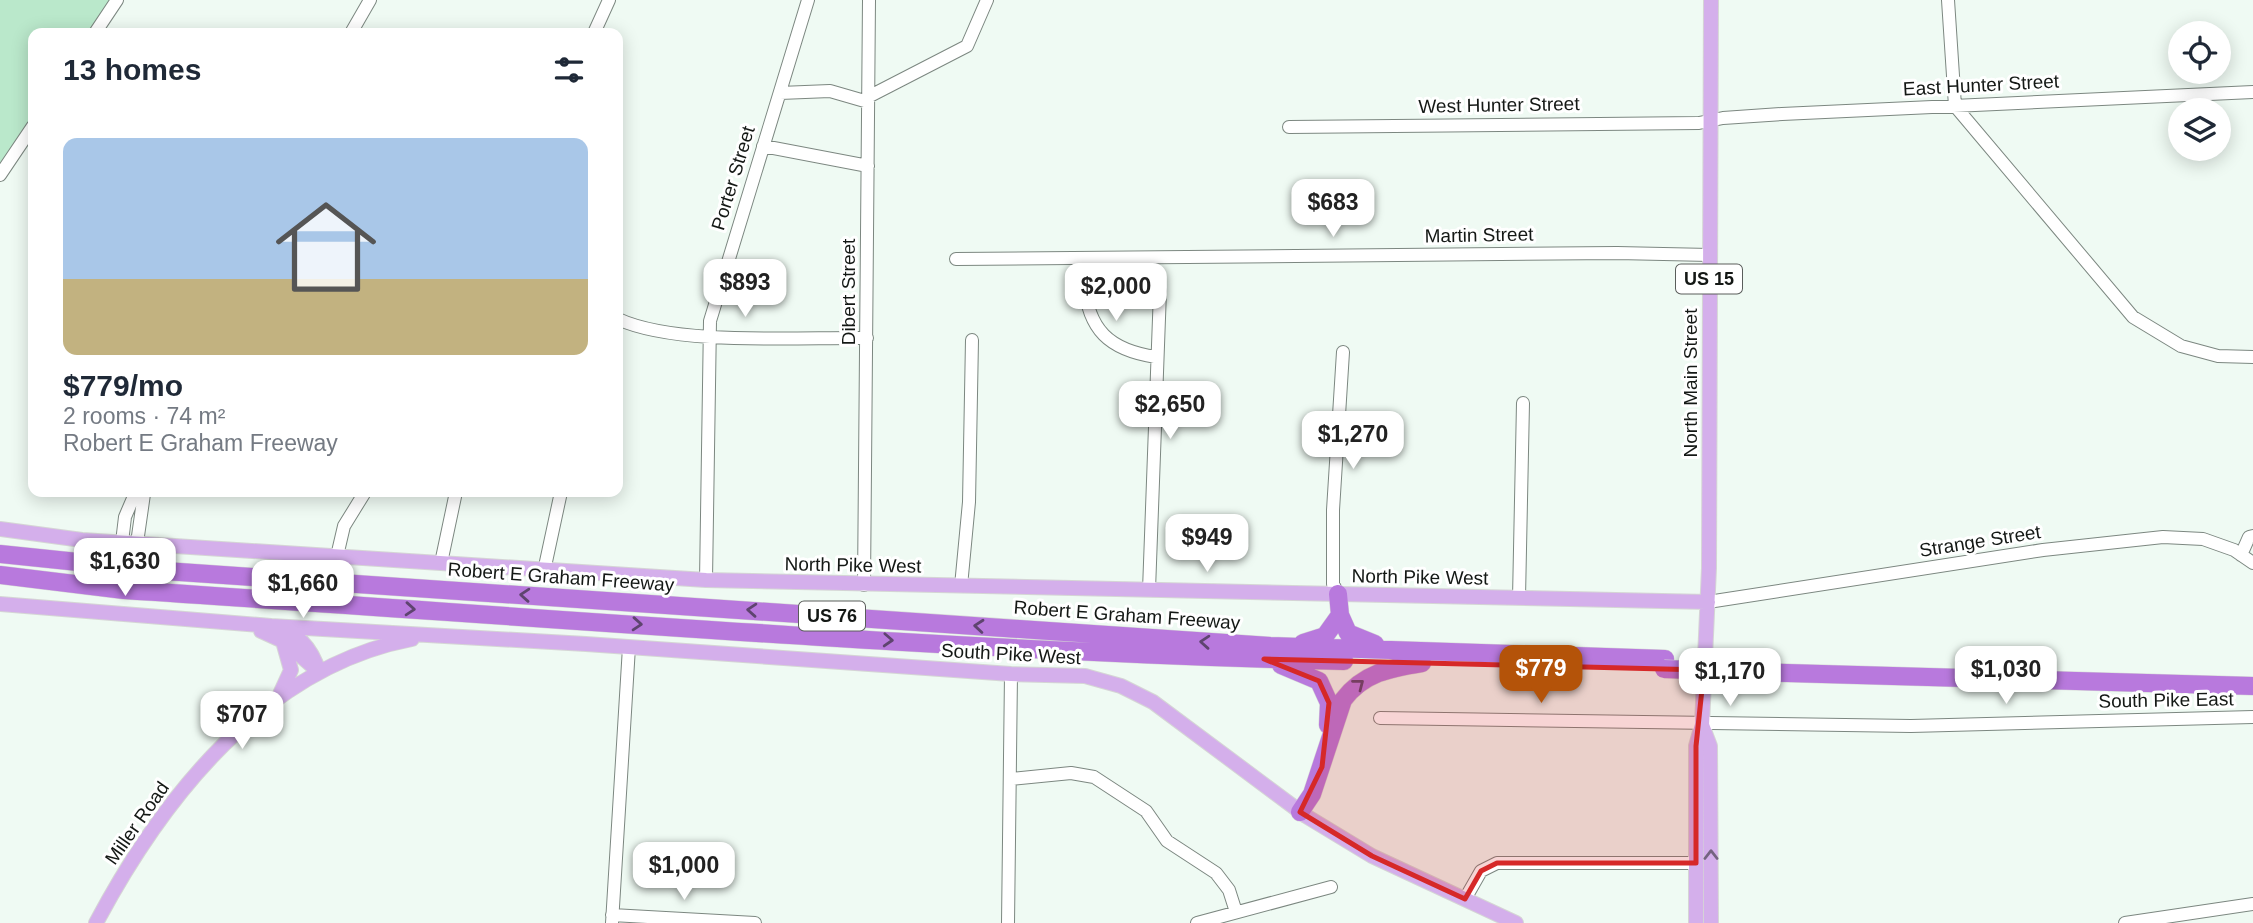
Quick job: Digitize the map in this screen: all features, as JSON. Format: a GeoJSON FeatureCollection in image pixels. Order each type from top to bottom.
{"type":"FeatureCollection","features":[{"type":"Feature","properties":{"kind":"highway","name":"Robert E Graham Freeway"},"geometry":{"type":"LineString","coordinates":[[0,554],[165,571],[1267,653]]}},
{"type":"Feature","properties":{"kind":"highway","name":"Robert E Graham Freeway"},"geometry":{"type":"LineString","coordinates":[[0,575],[111,589],[991,646],[1916,672],[2253,674]]}},
{"type":"Feature","properties":{"kind":"highway"},"geometry":{"type":"LineString","coordinates":[[1338,594],[1343,626],[1354,638],[1419,657]]}},
{"type":"Feature","properties":{"kind":"highway"},"geometry":{"type":"LineString","coordinates":[[1267,653],[1318,640],[1330,630],[1340,615]]}},
{"type":"Feature","properties":{"kind":"highway"},"geometry":{"type":"LineString","coordinates":[[1267,653],[1319,681],[1329,703],[1322,767]]}},
{"type":"Feature","properties":{"kind":"highway"},"geometry":{"type":"LineString","coordinates":[[1300,812],[1312,794],[1343,700],[1351,689],[1379,672],[1419,657]]}},
{"type":"Feature","properties":{"kind":"highway","name":"Robert E Graham Freeway"},"geometry":{"type":"LineString","coordinates":[[1979,673],[2253,686]]}},
{"type":"Feature","properties":{"kind":"main road","name":"North Main Street"},"geometry":{"type":"LineString","coordinates":[[1702,725],[1708,602],[1711,0]]}},
{"type":"Feature","properties":{"kind":"main road","name":"North Pike West"},"geometry":{"type":"LineString","coordinates":[[0,529],[129,543],[706,580],[1708,602]]}},
{"type":"Feature","properties":{"kind":"main road"},"geometry":{"type":"LineString","coordinates":[[0,604],[246,625],[293,634],[307,645],[319,672]]}},
{"type":"Feature","properties":{"kind":"main road"},"geometry":{"type":"LineString","coordinates":[[275,632],[436,635]]}},
{"type":"Feature","properties":{"kind":"main road"},"geometry":{"type":"LineString","coordinates":[[272,702],[287,685],[291,670],[290,657],[275,632]]}},
{"type":"Feature","properties":{"kind":"main road","name":"South Pike West"},"geometry":{"type":"LineString","coordinates":[[436,635],[1012,674],[1084,676],[1121,686],[1153,702],[1300,812],[1372,856],[1516,923]]}},
{"type":"Feature","properties":{"kind":"main road","name":"Miller Road"},"geometry":{"type":"LineString","coordinates":[[96,923],[133,861],[186,786],[242,726],[272,702],[319,672],[392,643],[436,635]]}},
{"type":"Feature","properties":{"kind":"main road"},"geometry":{"type":"LineString","coordinates":[[1696,923],[1696,746],[1702,725]]}},
{"type":"Feature","properties":{"kind":"main road"},"geometry":{"type":"LineString","coordinates":[[1702,725],[1710,747],[1712,923]]}},
{"type":"Feature","properties":{"kind":"street"},"geometry":{"type":"LineString","coordinates":[[98,28],[117,0]]}},
{"type":"Feature","properties":{"kind":"street"},"geometry":{"type":"LineString","coordinates":[[354,28],[370,0]]}},
{"type":"Feature","properties":{"kind":"street"},"geometry":{"type":"LineString","coordinates":[[596,28],[608,0]]}},
{"type":"Feature","properties":{"kind":"street","name":"Porter Street"},"geometry":{"type":"LineString","coordinates":[[706,580],[709,335],[715,299],[808,0]]}},
{"type":"Feature","properties":{"kind":"street","name":"Dibert Street"},"geometry":{"type":"LineString","coordinates":[[864,584],[869,0]]}},
{"type":"Feature","properties":{"kind":"street"},"geometry":{"type":"LineString","coordinates":[[780,93],[830,91],[868,99],[967,46],[987,0]]}},
{"type":"Feature","properties":{"kind":"street"},"geometry":{"type":"LineString","coordinates":[[1948,0],[1955,106],[2133,317],[2181,346],[2218,356],[2253,357]]}},
{"type":"Feature","properties":{"kind":"street","name":"East Hunter Street"},"geometry":{"type":"LineString","coordinates":[[1710,120],[2253,92]]}},
{"type":"Feature","properties":{"kind":"street","name":"West Hunter Street"},"geometry":{"type":"LineString","coordinates":[[1289,127],[1710,120]]}},
{"type":"Feature","properties":{"kind":"street"},"geometry":{"type":"LineString","coordinates":[[0,175],[28,133]]}},
{"type":"Feature","properties":{"kind":"street"},"geometry":{"type":"LineString","coordinates":[[763,146],[868,166]]}},
{"type":"Feature","properties":{"kind":"street","name":"Martin Street"},"geometry":{"type":"LineString","coordinates":[[956,260],[1617,253],[1710,255]]}},
{"type":"Feature","properties":{"kind":"street"},"geometry":{"type":"LineString","coordinates":[[1084,282],[1089,314],[1105,335],[1129,353],[1156,357]]}},
{"type":"Feature","properties":{"kind":"street"},"geometry":{"type":"LineString","coordinates":[[1149,590],[1160,291]]}},
{"type":"Feature","properties":{"kind":"street"},"geometry":{"type":"LineString","coordinates":[[623,321],[660,331],[709,335],[867,338]]}},
{"type":"Feature","properties":{"kind":"street"},"geometry":{"type":"LineString","coordinates":[[961,586],[969,502],[972,340]]}},
{"type":"Feature","properties":{"kind":"street"},"geometry":{"type":"LineString","coordinates":[[1338,594],[1333,584],[1334,510],[1343,352]]}},
{"type":"Feature","properties":{"kind":"street"},"geometry":{"type":"LineString","coordinates":[[1519,598],[1523,403]]}},
{"type":"Feature","properties":{"kind":"street"},"geometry":{"type":"LineString","coordinates":[[129,543],[137,497]]}},
{"type":"Feature","properties":{"kind":"street"},"geometry":{"type":"LineString","coordinates":[[337,556],[344,526],[362,497]]}},
{"type":"Feature","properties":{"kind":"street"},"geometry":{"type":"LineString","coordinates":[[441,563],[455,497]]}},
{"type":"Feature","properties":{"kind":"street"},"geometry":{"type":"LineString","coordinates":[[544,570],[560,497]]}},
{"type":"Feature","properties":{"kind":"street"},"geometry":{"type":"LineString","coordinates":[[2241,555],[2249,537],[2253,536]]}},
{"type":"Feature","properties":{"kind":"street","name":"Strange Street"},"geometry":{"type":"LineString","coordinates":[[1708,602],[2043,550],[2163,537],[2203,539],[2253,563]]}},
{"type":"Feature","properties":{"kind":"street"},"geometry":{"type":"LineString","coordinates":[[629,647],[612,919],[755,923]]}},
{"type":"Feature","properties":{"kind":"street"},"geometry":{"type":"LineString","coordinates":[[1007,923],[1012,674]]}},
{"type":"Feature","properties":{"kind":"street","name":"South Pike East"},"geometry":{"type":"LineString","coordinates":[[1380,718],[1702,725],[1911,726],[2253,717]]}},
{"type":"Feature","properties":{"kind":"street"},"geometry":{"type":"LineString","coordinates":[[1011,779],[1071,773],[1094,777],[1146,811],[1167,841],[1216,873],[1229,890],[1236,912]]}},
{"type":"Feature","properties":{"kind":"street"},"geometry":{"type":"LineString","coordinates":[[1465,899],[1481,871],[1497,863],[1696,863]]}},
{"type":"Feature","properties":{"kind":"street"},"geometry":{"type":"LineString","coordinates":[[1197,923],[1331,887]]}},
{"type":"Feature","properties":{"kind":"street"},"geometry":{"type":"LineString","coordinates":[[2125,923],[2253,904]]}},
{"type":"Feature","properties":{"kind":"highlighted area"},"geometry":{"type":"Polygon","coordinates":[[[1264,659],[1704,670],[1696,746],[1696,863],[1497,863],[1481,871],[1465,899],[1372,856],[1300,812],[1322,767],[1329,703],[1319,681],[1264,659]]]}},
{"type":"Feature","properties":{"kind":"green space"},"geometry":{"type":"Polygon","coordinates":[[[0,0],[112,0],[93,28],[28,28],[28,127],[0,169],[0,0]]]}}]}
